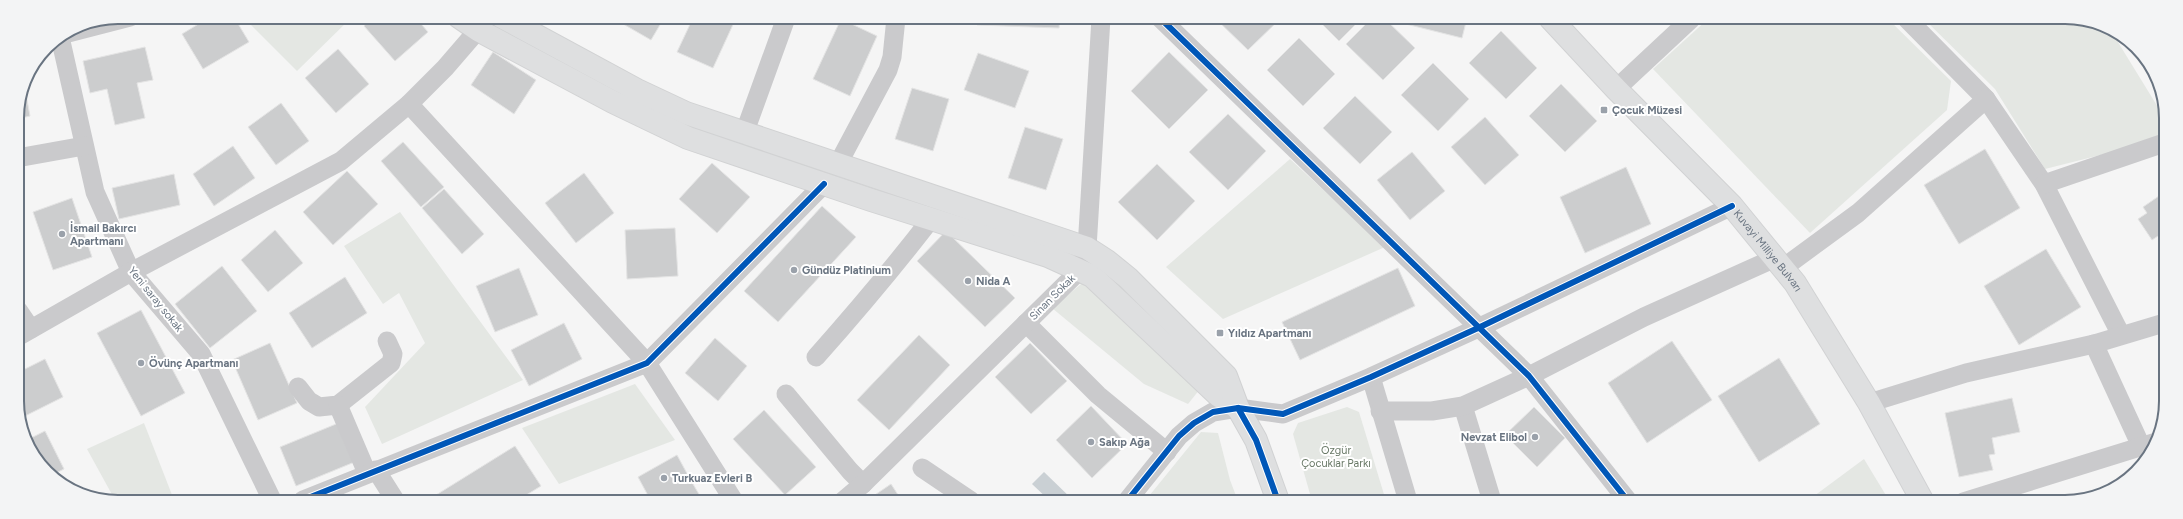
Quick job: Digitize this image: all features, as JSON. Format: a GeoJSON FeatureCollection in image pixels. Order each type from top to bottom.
{"type":"FeatureCollection","features":[{"type":"Feature","properties":{"kind":"main road"},"geometry":{"type":"LineString","coordinates":[[483,24],[612,102],[688,138],[824,184],[1048,256],[1081,269],[1092,276],[1112,294],[1161,343],[1219,396],[1238,408]]}},
{"type":"Feature","properties":{"kind":"main road"},"geometry":{"type":"LineString","coordinates":[[515,24],[637,90],[686,113],[744,134],[1087,248],[1107,260],[1128,278],[1226,376],[1238,408],[1256,440],[1276,495]]}},
{"type":"Feature","properties":{"kind":"main road","name":"Kuvayi Milliye Bulvarı"},"geometry":{"type":"LineString","coordinates":[[1556,24],[1616,89],[1732,206],[1795,283],[1869,403],[1920,495]]}},
{"type":"Feature","properties":{"kind":"street"},"geometry":{"type":"LineString","coordinates":[[24,333],[131,272],[341,161],[409,104],[483,24]]}},
{"type":"Feature","properties":{"kind":"street"},"geometry":{"type":"LineString","coordinates":[[744,134],[784,24]]}},
{"type":"Feature","properties":{"kind":"street"},"geometry":{"type":"LineString","coordinates":[[838,164],[888,70],[892,57],[895,24]]}},
{"type":"Feature","properties":{"kind":"street","name":"Sinan Sokak"},"geometry":{"type":"LineString","coordinates":[[850,495],[1081,269],[1087,248],[1101,24]]}},
{"type":"Feature","properties":{"kind":"street"},"geometry":{"type":"LineString","coordinates":[[1166,24],[1529,376],[1623,495]]}},
{"type":"Feature","properties":{"kind":"street"},"geometry":{"type":"LineString","coordinates":[[1616,89],[1685,24]]}},
{"type":"Feature","properties":{"kind":"street"},"geometry":{"type":"LineString","coordinates":[[1912,24],[1986,99],[2044,184],[2121,335]]}},
{"type":"Feature","properties":{"kind":"street","name":"Yeni saray sokak"},"geometry":{"type":"LineString","coordinates":[[61,43],[95,192],[131,272],[201,354],[270,495]]}},
{"type":"Feature","properties":{"kind":"street"},"geometry":{"type":"LineString","coordinates":[[1380,411],[1432,411],[1463,406],[1529,376],[1644,317],[1779,263],[1858,213],[1986,99]]}},
{"type":"Feature","properties":{"kind":"street"},"geometry":{"type":"LineString","coordinates":[[409,104],[647,363],[730,495]]}},
{"type":"Feature","properties":{"kind":"street"},"geometry":{"type":"LineString","coordinates":[[2044,184],[2159,145]]}},
{"type":"Feature","properties":{"kind":"street"},"geometry":{"type":"LineString","coordinates":[[24,157],[84,146]]}},
{"type":"Feature","properties":{"kind":"street"},"geometry":{"type":"LineString","coordinates":[[315,495],[371,471],[647,363],[824,184]]}},
{"type":"Feature","properties":{"kind":"street"},"geometry":{"type":"LineString","coordinates":[[1132,495],[1179,436],[1194,423],[1213,412],[1238,408],[1283,414],[1371,377],[1478,328],[1732,206]]}},
{"type":"Feature","properties":{"kind":"street"},"geometry":{"type":"LineString","coordinates":[[816,357],[881,284],[892,267],[931,219]]}},
{"type":"Feature","properties":{"kind":"street"},"geometry":{"type":"LineString","coordinates":[[1026,323],[1098,395],[1167,452]]}},
{"type":"Feature","properties":{"kind":"street"},"geometry":{"type":"LineString","coordinates":[[1869,403],[1966,373],[2094,344],[2159,324]]}},
{"type":"Feature","properties":{"kind":"street"},"geometry":{"type":"LineString","coordinates":[[298,387],[309,401],[319,407],[338,405],[391,363],[393,354],[387,341]]}},
{"type":"Feature","properties":{"kind":"street"},"geometry":{"type":"LineString","coordinates":[[2094,344],[2148,443]]}},
{"type":"Feature","properties":{"kind":"street"},"geometry":{"type":"LineString","coordinates":[[1371,377],[1406,495]]}},
{"type":"Feature","properties":{"kind":"street"},"geometry":{"type":"LineString","coordinates":[[786,394],[850,471],[863,484]]}},
{"type":"Feature","properties":{"kind":"street"},"geometry":{"type":"LineString","coordinates":[[338,405],[371,471],[391,495]]}},
{"type":"Feature","properties":{"kind":"street"},"geometry":{"type":"LineString","coordinates":[[1463,406],[1490,495]]}},
{"type":"Feature","properties":{"kind":"street"},"geometry":{"type":"LineString","coordinates":[[1985,495],[2148,444]]}},
{"type":"Feature","properties":{"kind":"street"},"geometry":{"type":"LineString","coordinates":[[922,468],[962,495]]}},
{"type":"Feature","properties":{"kind":"green space"},"geometry":{"type":"Polygon","coordinates":[[[250,24],[345,24],[297,71],[250,24]]]}},
{"type":"Feature","properties":{"kind":"green space"},"geometry":{"type":"Polygon","coordinates":[[[1702,24],[1893,24],[1951,81],[1947,110],[1810,233],[1653,69],[1702,24]]]}},
{"type":"Feature","properties":{"kind":"green space"},"geometry":{"type":"Polygon","coordinates":[[[1929,24],[2071,24],[2101,31],[2117,40],[2158,107],[2159,140],[2045,169],[1995,89],[1929,24]]]}},
{"type":"Feature","properties":{"kind":"green space"},"geometry":{"type":"Polygon","coordinates":[[[1290,159],[1385,247],[1223,319],[1166,267],[1290,159]]]}},
{"type":"Feature","properties":{"kind":"green space"},"geometry":{"type":"Polygon","coordinates":[[[400,212],[523,380],[382,444],[365,407],[425,343],[399,293],[383,304],[344,246],[400,212]]]}},
{"type":"Feature","properties":{"kind":"green space"},"geometry":{"type":"Polygon","coordinates":[[[1086,280],[1200,389],[1188,404],[1144,384],[1052,308],[1086,280]]]}},
{"type":"Feature","properties":{"kind":"green space"},"geometry":{"type":"Polygon","coordinates":[[[635,384],[675,440],[559,484],[522,428],[635,384]]]}},
{"type":"Feature","properties":{"kind":"green space","name":"Özgür Çocuklar Parkı"},"geometry":{"type":"Polygon","coordinates":[[[1347,407],[1359,412],[1384,495],[1310,495],[1293,434],[1298,423],[1347,407]]]}},
{"type":"Feature","properties":{"kind":"green space"},"geometry":{"type":"Polygon","coordinates":[[[144,423],[172,495],[112,495],[87,449],[144,423]]]}},
{"type":"Feature","properties":{"kind":"green space"},"geometry":{"type":"Polygon","coordinates":[[[1201,432],[1218,433],[1230,480],[1236,495],[1150,495],[1201,432]]]}},
{"type":"Feature","properties":{"kind":"green space"},"geometry":{"type":"Polygon","coordinates":[[[1864,459],[1886,495],[1815,495],[1864,459]]]}},
{"type":"Feature","properties":{"kind":"shaded area"},"geometry":{"type":"Polygon","coordinates":[[[1044,472],[1068,495],[1044,495],[1032,484],[1044,472]]]}},
{"type":"Feature","properties":{"kind":"building"},"geometry":{"type":"Polygon","coordinates":[[[198,24],[238,24],[249,42],[203,69],[182,34],[198,24]]]}},
{"type":"Feature","properties":{"kind":"building"},"geometry":{"type":"Polygon","coordinates":[[[366,24],[421,24],[428,32],[395,61],[364,26],[366,24]]]}},
{"type":"Feature","properties":{"kind":"building"},"geometry":{"type":"Polygon","coordinates":[[[623,24],[660,24],[651,40],[623,24]]]}},
{"type":"Feature","properties":{"kind":"building"},"geometry":{"type":"Polygon","coordinates":[[[690,24],[733,24],[713,68],[677,52],[690,24]]]}},
{"type":"Feature","properties":{"kind":"building"},"geometry":{"type":"Polygon","coordinates":[[[839,24],[852,24],[877,36],[850,96],[813,79],[839,24]]]}},
{"type":"Feature","properties":{"kind":"building"},"geometry":{"type":"Polygon","coordinates":[[[977,24],[1059,24],[1059,28],[977,24]]]}},
{"type":"Feature","properties":{"kind":"building"},"geometry":{"type":"Polygon","coordinates":[[[1221,24],[1275,24],[1248,50],[1221,24]]]}},
{"type":"Feature","properties":{"kind":"building"},"geometry":{"type":"Polygon","coordinates":[[[1322,24],[1356,24],[1339,41],[1322,24]]]}},
{"type":"Feature","properties":{"kind":"building"},"geometry":{"type":"Polygon","coordinates":[[[1366,24],[1390,24],[1415,48],[1383,80],[1346,44],[1366,24]]]}},
{"type":"Feature","properties":{"kind":"building"},"geometry":{"type":"Polygon","coordinates":[[[1406,24],[1466,24],[1462,38],[1406,24]]]}},
{"type":"Feature","properties":{"kind":"building"},"geometry":{"type":"Polygon","coordinates":[[[1501,31],[1537,68],[1506,99],[1469,63],[1501,31]]]}},
{"type":"Feature","properties":{"kind":"building"},"geometry":{"type":"Polygon","coordinates":[[[1299,38],[1335,74],[1303,106],[1267,70],[1299,38]]]}},
{"type":"Feature","properties":{"kind":"building"},"geometry":{"type":"Polygon","coordinates":[[[145,47],[153,80],[137,83],[145,118],[115,125],[107,89],[90,93],[83,61],[145,47]]]}},
{"type":"Feature","properties":{"kind":"building"},"geometry":{"type":"Polygon","coordinates":[[[338,49],[369,84],[336,113],[305,78],[338,49]]]}},
{"type":"Feature","properties":{"kind":"building"},"geometry":{"type":"Polygon","coordinates":[[[493,52],[536,80],[514,114],[471,85],[493,52]]]}},
{"type":"Feature","properties":{"kind":"building"},"geometry":{"type":"Polygon","coordinates":[[[1169,52],[1208,90],[1169,129],[1131,91],[1169,52]]]}},
{"type":"Feature","properties":{"kind":"building"},"geometry":{"type":"Polygon","coordinates":[[[978,53],[1029,71],[1015,108],[964,90],[978,53]]]}},
{"type":"Feature","properties":{"kind":"building"},"geometry":{"type":"Polygon","coordinates":[[[1433,63],[1469,99],[1438,131],[1401,95],[1433,63]]]}},
{"type":"Feature","properties":{"kind":"building"},"geometry":{"type":"Polygon","coordinates":[[[1561,84],[1597,121],[1565,152],[1529,116],[1561,84]]]}},
{"type":"Feature","properties":{"kind":"building"},"geometry":{"type":"Polygon","coordinates":[[[912,88],[949,99],[933,151],[895,139],[912,88]]]}},
{"type":"Feature","properties":{"kind":"building"},"geometry":{"type":"Polygon","coordinates":[[[1355,96],[1392,132],[1360,164],[1323,128],[1355,96]]]}},
{"type":"Feature","properties":{"kind":"building"},"geometry":{"type":"Polygon","coordinates":[[[26,97],[30,116],[24,117],[26,97]]]}},
{"type":"Feature","properties":{"kind":"building"},"geometry":{"type":"Polygon","coordinates":[[[281,103],[309,141],[276,165],[248,127],[281,103]]]}},
{"type":"Feature","properties":{"kind":"building"},"geometry":{"type":"Polygon","coordinates":[[[1228,114],[1266,151],[1228,190],[1189,152],[1228,114]]]}},
{"type":"Feature","properties":{"kind":"building"},"geometry":{"type":"Polygon","coordinates":[[[1485,117],[1519,155],[1485,185],[1451,147],[1485,117]]]}},
{"type":"Feature","properties":{"kind":"building"},"geometry":{"type":"Polygon","coordinates":[[[1025,127],[1063,139],[1046,190],[1008,178],[1025,127]]]}},
{"type":"Feature","properties":{"kind":"building"},"geometry":{"type":"Polygon","coordinates":[[[403,142],[444,187],[421,207],[381,161],[403,142]]]}},
{"type":"Feature","properties":{"kind":"building"},"geometry":{"type":"Polygon","coordinates":[[[233,146],[255,178],[214,206],[193,174],[233,146]]]}},
{"type":"Feature","properties":{"kind":"building"},"geometry":{"type":"Polygon","coordinates":[[[1985,149],[2020,208],[1959,244],[1924,185],[1985,149]]]}},
{"type":"Feature","properties":{"kind":"building"},"geometry":{"type":"Polygon","coordinates":[[[1412,152],[1445,191],[1410,220],[1377,180],[1412,152]]]}},
{"type":"Feature","properties":{"kind":"building"},"geometry":{"type":"Polygon","coordinates":[[[712,163],[750,197],[717,233],[679,199],[712,163]]]}},
{"type":"Feature","properties":{"kind":"building"},"geometry":{"type":"Polygon","coordinates":[[[1157,164],[1195,201],[1157,240],[1118,202],[1157,164]]]}},
{"type":"Feature","properties":{"kind":"building"},"geometry":{"type":"Polygon","coordinates":[[[1626,167],[1651,224],[1585,253],[1560,197],[1626,167]]]}},
{"type":"Feature","properties":{"kind":"building"},"geometry":{"type":"Polygon","coordinates":[[[347,171],[378,204],[333,245],[303,212],[347,171]]]}},
{"type":"Feature","properties":{"kind":"building"},"geometry":{"type":"Polygon","coordinates":[[[584,173],[614,213],[576,243],[545,203],[584,173]]]}},
{"type":"Feature","properties":{"kind":"building"},"geometry":{"type":"Polygon","coordinates":[[[174,174],[180,205],[119,219],[112,188],[174,174]]]}},
{"type":"Feature","properties":{"kind":"building"},"geometry":{"type":"Polygon","coordinates":[[[444,189],[484,234],[462,254],[422,208],[444,189]]]}},
{"type":"Feature","properties":{"kind":"building"},"geometry":{"type":"Polygon","coordinates":[[[2159,196],[2159,235],[2152,240],[2138,219],[2147,213],[2143,207],[2159,196]]]}},
{"type":"Feature","properties":{"kind":"building","name":"İsmail Bakırcı Apartmanı"},"geometry":{"type":"Polygon","coordinates":[[[72,198],[92,257],[53,270],[33,212],[72,198]]]}},
{"type":"Feature","properties":{"kind":"building","name":"Gündüz Platinium"},"geometry":{"type":"Polygon","coordinates":[[[822,206],[856,237],[778,322],[744,291],[822,206]]]}},
{"type":"Feature","properties":{"kind":"building"},"geometry":{"type":"Polygon","coordinates":[[[675,228],[678,276],[627,279],[625,230],[675,228]]]}},
{"type":"Feature","properties":{"kind":"building"},"geometry":{"type":"Polygon","coordinates":[[[275,230],[303,263],[268,292],[241,260],[275,230]]]}},
{"type":"Feature","properties":{"kind":"building","name":"Nida A"},"geometry":{"type":"Polygon","coordinates":[[[946,231],[1015,298],[985,327],[917,261],[946,231]]]}},
{"type":"Feature","properties":{"kind":"building"},"geometry":{"type":"Polygon","coordinates":[[[2046,249],[2081,307],[2019,345],[1984,286],[2046,249]]]}},
{"type":"Feature","properties":{"kind":"building"},"geometry":{"type":"Polygon","coordinates":[[[222,266],[257,311],[210,348],[175,304],[222,266]]]}},
{"type":"Feature","properties":{"kind":"building"},"geometry":{"type":"Polygon","coordinates":[[[519,268],[538,315],[495,332],[476,286],[519,268]]]}},
{"type":"Feature","properties":{"kind":"building"},"geometry":{"type":"Polygon","coordinates":[[[1398,268],[1415,306],[1300,360],[1282,322],[1398,268]]]}},
{"type":"Feature","properties":{"kind":"building"},"geometry":{"type":"Polygon","coordinates":[[[345,277],[367,313],[312,348],[289,313],[345,277]]]}},
{"type":"Feature","properties":{"kind":"building","name":"Övünç Apartmanı"},"geometry":{"type":"Polygon","coordinates":[[[141,310],[185,393],[141,416],[97,333],[141,310]]]}},
{"type":"Feature","properties":{"kind":"building"},"geometry":{"type":"Polygon","coordinates":[[[564,323],[582,359],[529,386],[511,350],[564,323]]]}},
{"type":"Feature","properties":{"kind":"building"},"geometry":{"type":"Polygon","coordinates":[[[919,335],[950,365],[889,430],[857,400],[919,335]]]}},
{"type":"Feature","properties":{"kind":"building"},"geometry":{"type":"Polygon","coordinates":[[[715,338],[747,366],[718,401],[685,373],[715,338]]]}},
{"type":"Feature","properties":{"kind":"building"},"geometry":{"type":"Polygon","coordinates":[[[1672,341],[1712,400],[1647,443],[1608,383],[1672,341]]]}},
{"type":"Feature","properties":{"kind":"building"},"geometry":{"type":"Polygon","coordinates":[[[270,343],[297,403],[258,420],[232,360],[270,343]]]}},
{"type":"Feature","properties":{"kind":"building"},"geometry":{"type":"Polygon","coordinates":[[[1030,343],[1067,381],[1031,414],[995,377],[1030,343]]]}},
{"type":"Feature","properties":{"kind":"building"},"geometry":{"type":"Polygon","coordinates":[[[1779,358],[1820,424],[1759,462],[1718,396],[1779,358]]]}},
{"type":"Feature","properties":{"kind":"building"},"geometry":{"type":"Polygon","coordinates":[[[45,359],[63,397],[25,416],[24,370],[45,359]]]}},
{"type":"Feature","properties":{"kind":"building"},"geometry":{"type":"Polygon","coordinates":[[[2012,398],[2020,432],[1992,438],[1995,454],[1989,455],[1993,470],[1959,477],[1945,413],[2012,398]]]}},
{"type":"Feature","properties":{"kind":"building","name":"Sakıp Ağa"},"geometry":{"type":"Polygon","coordinates":[[[1091,406],[1127,444],[1092,478],[1056,440],[1091,406]]]}},
{"type":"Feature","properties":{"kind":"building","name":"Nevzat Elibol"},"geometry":{"type":"Polygon","coordinates":[[[1534,407],[1565,438],[1537,467],[1505,435],[1534,407]]]}},
{"type":"Feature","properties":{"kind":"building"},"geometry":{"type":"Polygon","coordinates":[[[764,410],[816,467],[785,495],[733,439],[764,410]]]}},
{"type":"Feature","properties":{"kind":"building"},"geometry":{"type":"Polygon","coordinates":[[[341,422],[357,461],[296,486],[280,447],[341,422]]]}},
{"type":"Feature","properties":{"kind":"building"},"geometry":{"type":"Polygon","coordinates":[[[45,431],[64,469],[56,472],[40,453],[32,438],[45,431]]]}},
{"type":"Feature","properties":{"kind":"building"},"geometry":{"type":"Polygon","coordinates":[[[515,446],[541,486],[526,495],[436,495],[515,446]]]}},
{"type":"Feature","properties":{"kind":"building","name":"Turkuaz Evleri B"},"geometry":{"type":"Polygon","coordinates":[[[677,455],[699,495],[648,495],[638,477],[677,455]]]}},
{"type":"Feature","properties":{"kind":"building"},"geometry":{"type":"Polygon","coordinates":[[[891,484],[898,495],[875,495],[891,484]]]}},
{"type":"Feature","properties":{"kind":"cycle path"},"geometry":{"type":"LineString","coordinates":[[1166,24],[1529,376],[1623,495]]}},
{"type":"Feature","properties":{"kind":"cycle path"},"geometry":{"type":"LineString","coordinates":[[316,495],[647,363],[824,184]]}},
{"type":"Feature","properties":{"kind":"cycle path"},"geometry":{"type":"LineString","coordinates":[[1132,495],[1179,436],[1194,423],[1213,412],[1238,408],[1283,414],[1371,377],[1478,328],[1732,206]]}},
{"type":"Feature","properties":{"kind":"cycle path"},"geometry":{"type":"LineString","coordinates":[[1238,408],[1256,440],[1276,495]]}},
{"type":"Feature","properties":{"kind":"place","name":"Çocuk Müzesi"},"geometry":{"type":"Point","coordinates":[1604,110]}},
{"type":"Feature","properties":{"kind":"place","name":"İsmail Bakırcı Apartmanı"},"geometry":{"type":"Point","coordinates":[62,234]}},
{"type":"Feature","properties":{"kind":"place","name":"Gündüz Platinium"},"geometry":{"type":"Point","coordinates":[794,270]}},
{"type":"Feature","properties":{"kind":"place","name":"Nida A"},"geometry":{"type":"Point","coordinates":[968,281]}},
{"type":"Feature","properties":{"kind":"place","name":"Yıldız Apartmanı"},"geometry":{"type":"Point","coordinates":[1220,333]}},
{"type":"Feature","properties":{"kind":"place","name":"Övünç Apartmanı"},"geometry":{"type":"Point","coordinates":[141,363]}},
{"type":"Feature","properties":{"kind":"place","name":"Nevzat Elibol"},"geometry":{"type":"Point","coordinates":[1535,437]}},
{"type":"Feature","properties":{"kind":"place","name":"Sakıp Ağa"},"geometry":{"type":"Point","coordinates":[1091,442]}},
{"type":"Feature","properties":{"kind":"place","name":"Turkuaz Evleri B"},"geometry":{"type":"Point","coordinates":[664,478]}}]}
